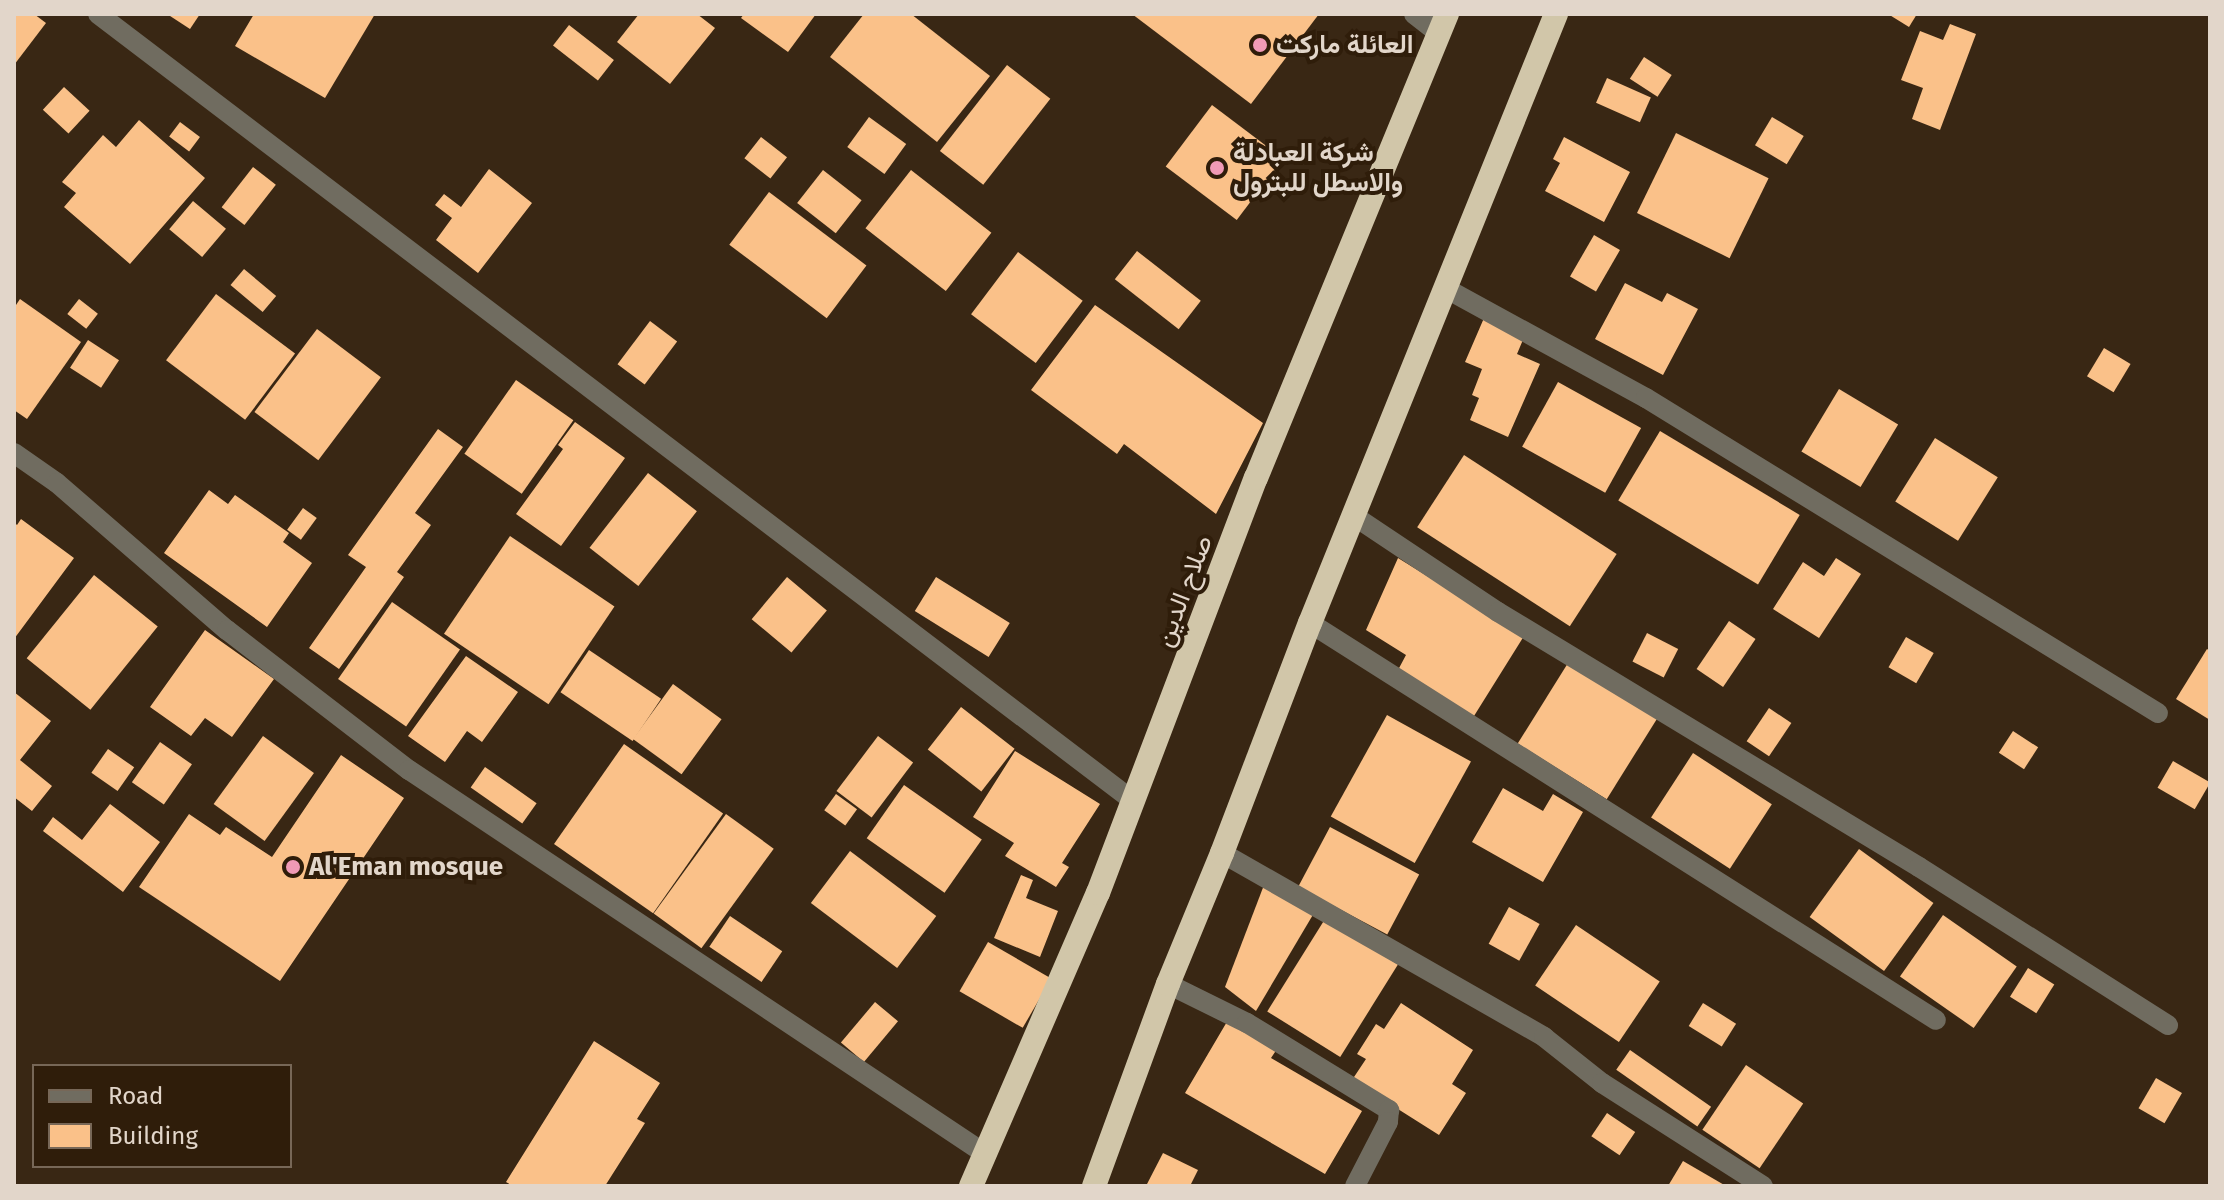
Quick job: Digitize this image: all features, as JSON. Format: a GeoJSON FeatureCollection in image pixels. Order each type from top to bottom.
{"type":"FeatureCollection","features":[{"type":"Feature","properties":{"kind":"highway"},"geometry":{"type":"LineString","coordinates":[[1094,1186],[1168,984],[1310,623],[1556,14]]}},
{"type":"Feature","properties":{"kind":"highway","name":"صلاح الدين"},"geometry":{"type":"LineString","coordinates":[[971,1186],[1098,893],[1211,603],[1256,478],[1442,23]]}},
{"type":"Feature","properties":{"kind":"lane"},"geometry":{"type":"LineString","coordinates":[[98,14],[1132,800]]}},
{"type":"Feature","properties":{"kind":"lane"},"geometry":{"type":"LineString","coordinates":[[1414,14],[1442,23]]}},
{"type":"Feature","properties":{"kind":"lane"},"geometry":{"type":"LineString","coordinates":[[1445,288],[1646,398],[2158,713]]}},
{"type":"Feature","properties":{"kind":"lane"},"geometry":{"type":"LineString","coordinates":[[14,453],[57,483],[227,630],[409,770],[984,1153]]}},
{"type":"Feature","properties":{"kind":"lane"},"geometry":{"type":"LineString","coordinates":[[1354,516],[1498,612],[1919,867],[2168,1025]]}},
{"type":"Feature","properties":{"kind":"lane"},"geometry":{"type":"LineString","coordinates":[[1310,623],[1936,1020]]}},
{"type":"Feature","properties":{"kind":"lane"},"geometry":{"type":"LineString","coordinates":[[1222,853],[1544,1037],[1602,1083],[1763,1186]]}},
{"type":"Feature","properties":{"kind":"lane"},"geometry":{"type":"LineString","coordinates":[[1168,984],[1247,1023],[1389,1110],[1388,1122],[1355,1186]]}},
{"type":"Feature","properties":{"kind":"building"},"geometry":{"type":"Polygon","coordinates":[[[14,14],[34,14],[46,23],[14,65],[14,14]]]}},
{"type":"Feature","properties":{"kind":"building"},"geometry":{"type":"Polygon","coordinates":[[[167,14],[200,14],[190,29],[167,14]]]}},
{"type":"Feature","properties":{"kind":"building"},"geometry":{"type":"Polygon","coordinates":[[[254,14],[375,14],[325,98],[235,46],[254,14]]]}},
{"type":"Feature","properties":{"kind":"building"},"geometry":{"type":"Polygon","coordinates":[[[639,14],[697,14],[715,28],[670,84],[617,42],[639,14]]]}},
{"type":"Feature","properties":{"kind":"building"},"geometry":{"type":"Polygon","coordinates":[[[744,14],[816,14],[788,52],[741,18],[744,14]]]}},
{"type":"Feature","properties":{"kind":"building"},"geometry":{"type":"Polygon","coordinates":[[[864,14],[911,14],[990,76],[937,142],[830,57],[864,14]]]}},
{"type":"Feature","properties":{"kind":"building"},"geometry":{"type":"Polygon","coordinates":[[[1132,14],[1319,14],[1251,104],[1132,14]]]}},
{"type":"Feature","properties":{"kind":"building"},"geometry":{"type":"Polygon","coordinates":[[[1888,14],[1917,14],[1909,27],[1888,14]]]}},
{"type":"Feature","properties":{"kind":"building"},"geometry":{"type":"Polygon","coordinates":[[[1950,24],[1976,34],[1940,130],[1912,119],[1923,88],[1901,80],[1920,31],[1943,40],[1950,24]]]}},
{"type":"Feature","properties":{"kind":"building"},"geometry":{"type":"Polygon","coordinates":[[[569,25],[614,60],[598,81],[553,45],[569,25]]]}},
{"type":"Feature","properties":{"kind":"building"},"geometry":{"type":"Polygon","coordinates":[[[1644,57],[1672,75],[1658,97],[1630,79],[1644,57]]]}},
{"type":"Feature","properties":{"kind":"building"},"geometry":{"type":"Polygon","coordinates":[[[1007,65],[1050,99],[983,185],[940,151],[1007,65]]]}},
{"type":"Feature","properties":{"kind":"building"},"geometry":{"type":"Polygon","coordinates":[[[1607,78],[1651,98],[1640,122],[1596,103],[1607,78]]]}},
{"type":"Feature","properties":{"kind":"building"},"geometry":{"type":"Polygon","coordinates":[[[64,87],[90,111],[68,134],[43,110],[64,87]]]}},
{"type":"Feature","properties":{"kind":"building"},"geometry":{"type":"Polygon","coordinates":[[[1212,105],[1283,159],[1237,220],[1166,166],[1212,105]]]}},
{"type":"Feature","properties":{"kind":"building"},"geometry":{"type":"Polygon","coordinates":[[[869,117],[906,144],[884,174],[847,147],[869,117]]]}},
{"type":"Feature","properties":{"kind":"building"},"geometry":{"type":"Polygon","coordinates":[[[1772,117],[1804,136],[1787,164],[1755,145],[1772,117]]]}},
{"type":"Feature","properties":{"kind":"building"},"geometry":{"type":"Polygon","coordinates":[[[139,120],[205,178],[130,264],[64,207],[76,193],[62,182],[103,135],[116,147],[139,120]]]}},
{"type":"Feature","properties":{"kind":"building"},"geometry":{"type":"Polygon","coordinates":[[[180,122],[200,137],[189,151],[169,136],[180,122]]]}},
{"type":"Feature","properties":{"kind":"building"},"geometry":{"type":"Polygon","coordinates":[[[1676,133],[1769,178],[1730,258],[1637,213],[1676,133]]]}},
{"type":"Feature","properties":{"kind":"building"},"geometry":{"type":"Polygon","coordinates":[[[761,137],[787,157],[770,179],[744,158],[761,137]]]}},
{"type":"Feature","properties":{"kind":"building"},"geometry":{"type":"Polygon","coordinates":[[[1564,137],[1630,172],[1604,222],[1545,191],[1560,163],[1553,159],[1564,137]]]}},
{"type":"Feature","properties":{"kind":"building"},"geometry":{"type":"Polygon","coordinates":[[[253,167],[276,185],[244,225],[222,207],[253,167]]]}},
{"type":"Feature","properties":{"kind":"building"},"geometry":{"type":"Polygon","coordinates":[[[489,169],[532,203],[478,273],[436,240],[452,218],[435,205],[444,194],[461,207],[489,169]]]}},
{"type":"Feature","properties":{"kind":"building"},"geometry":{"type":"Polygon","coordinates":[[[823,170],[862,200],[836,233],[797,203],[823,170]]]}},
{"type":"Feature","properties":{"kind":"building"},"geometry":{"type":"Polygon","coordinates":[[[911,170],[991,233],[946,291],[865,228],[911,170]]]}},
{"type":"Feature","properties":{"kind":"building"},"geometry":{"type":"Polygon","coordinates":[[[769,192],[866,265],[827,318],[729,245],[769,192]]]}},
{"type":"Feature","properties":{"kind":"building"},"geometry":{"type":"Polygon","coordinates":[[[193,201],[226,229],[202,257],[169,229],[193,201]]]}},
{"type":"Feature","properties":{"kind":"building"},"geometry":{"type":"Polygon","coordinates":[[[1594,235],[1620,250],[1596,292],[1570,277],[1594,235]]]}},
{"type":"Feature","properties":{"kind":"building"},"geometry":{"type":"Polygon","coordinates":[[[1137,251],[1201,301],[1179,329],[1115,279],[1137,251]]]}},
{"type":"Feature","properties":{"kind":"building"},"geometry":{"type":"Polygon","coordinates":[[[1018,252],[1083,301],[1036,363],[971,314],[1018,252]]]}},
{"type":"Feature","properties":{"kind":"building"},"geometry":{"type":"Polygon","coordinates":[[[244,269],[276,296],[263,312],[231,285],[244,269]]]}},
{"type":"Feature","properties":{"kind":"building"},"geometry":{"type":"Polygon","coordinates":[[[1625,283],[1662,302],[1667,293],[1698,309],[1663,375],[1595,339],[1625,283]]]}},
{"type":"Feature","properties":{"kind":"building"},"geometry":{"type":"Polygon","coordinates":[[[216,294],[295,354],[245,420],[166,360],[216,294]]]}},
{"type":"Feature","properties":{"kind":"building"},"geometry":{"type":"Polygon","coordinates":[[[20,299],[81,342],[27,419],[14,410],[14,308],[20,299]]]}},
{"type":"Feature","properties":{"kind":"building"},"geometry":{"type":"Polygon","coordinates":[[[79,299],[98,314],[86,329],[67,314],[79,299]]]}},
{"type":"Feature","properties":{"kind":"building"},"geometry":{"type":"Polygon","coordinates":[[[1095,305],[1263,423],[1216,514],[1124,444],[1117,454],[1031,390],[1095,305]]]}},
{"type":"Feature","properties":{"kind":"building"},"geometry":{"type":"Polygon","coordinates":[[[1484,318],[1525,335],[1517,354],[1540,364],[1508,437],[1470,420],[1479,398],[1472,395],[1482,369],[1465,362],[1484,318]]]}},
{"type":"Feature","properties":{"kind":"building"},"geometry":{"type":"Polygon","coordinates":[[[650,321],[677,341],[645,385],[618,364],[650,321]]]}},
{"type":"Feature","properties":{"kind":"building"},"geometry":{"type":"Polygon","coordinates":[[[317,329],[381,377],[318,460],[254,412],[317,329]]]}},
{"type":"Feature","properties":{"kind":"building"},"geometry":{"type":"Polygon","coordinates":[[[88,340],[119,360],[101,388],[70,368],[88,340]]]}},
{"type":"Feature","properties":{"kind":"building"},"geometry":{"type":"Polygon","coordinates":[[[2104,348],[2131,364],[2114,392],[2087,376],[2104,348]]]}},
{"type":"Feature","properties":{"kind":"building"},"geometry":{"type":"Polygon","coordinates":[[[516,380],[573,420],[522,494],[464,454],[516,380]]]}},
{"type":"Feature","properties":{"kind":"building"},"geometry":{"type":"Polygon","coordinates":[[[1558,382],[1641,428],[1605,493],[1522,447],[1558,382]]]}},
{"type":"Feature","properties":{"kind":"building"},"geometry":{"type":"Polygon","coordinates":[[[1839,389],[1898,425],[1861,487],[1801,452],[1839,389]]]}},
{"type":"Feature","properties":{"kind":"building"},"geometry":{"type":"Polygon","coordinates":[[[575,422],[625,458],[561,546],[516,514],[563,449],[558,445],[575,422]]]}},
{"type":"Feature","properties":{"kind":"building"},"geometry":{"type":"Polygon","coordinates":[[[438,429],[463,447],[415,513],[431,525],[397,572],[404,577],[339,669],[309,648],[366,567],[348,555],[438,429]]]}},
{"type":"Feature","properties":{"kind":"building"},"geometry":{"type":"Polygon","coordinates":[[[1660,431],[1800,515],[1758,584],[1618,500],[1660,431]]]}},
{"type":"Feature","properties":{"kind":"building"},"geometry":{"type":"Polygon","coordinates":[[[1935,438],[1998,477],[1958,541],[1895,502],[1935,438]]]}},
{"type":"Feature","properties":{"kind":"building"},"geometry":{"type":"Polygon","coordinates":[[[1464,455],[1617,554],[1570,626],[1417,527],[1464,455]]]}},
{"type":"Feature","properties":{"kind":"building"},"geometry":{"type":"Polygon","coordinates":[[[648,473],[697,511],[638,586],[590,548],[648,473]]]}},
{"type":"Feature","properties":{"kind":"building"},"geometry":{"type":"Polygon","coordinates":[[[209,490],[228,504],[235,495],[289,533],[283,542],[312,563],[267,627],[164,553],[209,490]]]}},
{"type":"Feature","properties":{"kind":"building"},"geometry":{"type":"Polygon","coordinates":[[[303,508],[317,518],[301,540],[287,530],[303,508]]]}},
{"type":"Feature","properties":{"kind":"building"},"geometry":{"type":"Polygon","coordinates":[[[21,519],[74,558],[14,639],[14,522],[17,525],[21,519]]]}},
{"type":"Feature","properties":{"kind":"building"},"geometry":{"type":"Polygon","coordinates":[[[510,536],[614,606],[548,704],[444,634],[510,536]]]}},
{"type":"Feature","properties":{"kind":"building"},"geometry":{"type":"Polygon","coordinates":[[[1398,558],[1524,636],[1474,716],[1398,670],[1406,655],[1366,630],[1398,558]]]}},
{"type":"Feature","properties":{"kind":"building"},"geometry":{"type":"Polygon","coordinates":[[[1836,558],[1861,574],[1819,638],[1773,609],[1803,562],[1824,576],[1836,558]]]}},
{"type":"Feature","properties":{"kind":"building"},"geometry":{"type":"Polygon","coordinates":[[[94,575],[158,627],[90,710],[27,658],[94,575]]]}},
{"type":"Feature","properties":{"kind":"building"},"geometry":{"type":"Polygon","coordinates":[[[787,577],[827,610],[791,653],[752,619],[787,577]]]}},
{"type":"Feature","properties":{"kind":"building"},"geometry":{"type":"Polygon","coordinates":[[[936,577],[1010,623],[989,657],[915,611],[936,577]]]}},
{"type":"Feature","properties":{"kind":"building"},"geometry":{"type":"Polygon","coordinates":[[[392,602],[460,650],[406,727],[338,679],[392,602]]]}},
{"type":"Feature","properties":{"kind":"building"},"geometry":{"type":"Polygon","coordinates":[[[1729,621],[1756,639],[1723,687],[1697,669],[1729,621]]]}},
{"type":"Feature","properties":{"kind":"building"},"geometry":{"type":"Polygon","coordinates":[[[205,630],[274,679],[232,737],[205,718],[191,736],[150,707],[205,630]]]}},
{"type":"Feature","properties":{"kind":"building"},"geometry":{"type":"Polygon","coordinates":[[[1647,633],[1678,649],[1664,677],[1632,662],[1647,633]]]}},
{"type":"Feature","properties":{"kind":"building"},"geometry":{"type":"Polygon","coordinates":[[[1906,637],[1934,653],[1916,683],[1888,667],[1906,637]]]}},
{"type":"Feature","properties":{"kind":"building"},"geometry":{"type":"Polygon","coordinates":[[[2207,649],[2210,651],[2210,720],[2176,699],[2207,649]]]}},
{"type":"Feature","properties":{"kind":"building"},"geometry":{"type":"Polygon","coordinates":[[[589,650],[661,699],[633,741],[560,692],[589,650]]]}},
{"type":"Feature","properties":{"kind":"building"},"geometry":{"type":"Polygon","coordinates":[[[466,656],[518,692],[482,742],[467,731],[445,762],[408,736],[466,656]]]}},
{"type":"Feature","properties":{"kind":"building"},"geometry":{"type":"Polygon","coordinates":[[[1568,663],[1657,719],[1607,799],[1518,744],[1568,663]]]}},
{"type":"Feature","properties":{"kind":"building"},"geometry":{"type":"Polygon","coordinates":[[[673,684],[722,719],[682,774],[633,739],[673,684]]]}},
{"type":"Feature","properties":{"kind":"building"},"geometry":{"type":"Polygon","coordinates":[[[14,692],[51,721],[20,760],[52,786],[32,811],[14,797],[14,692]]]}},
{"type":"Feature","properties":{"kind":"building"},"geometry":{"type":"Polygon","coordinates":[[[961,707],[1015,749],[981,791],[928,750],[961,707]]]}},
{"type":"Feature","properties":{"kind":"building"},"geometry":{"type":"Polygon","coordinates":[[[1769,708],[1791,723],[1769,756],[1747,741],[1769,708]]]}},
{"type":"Feature","properties":{"kind":"building"},"geometry":{"type":"Polygon","coordinates":[[[1387,715],[1471,762],[1415,863],[1331,816],[1387,715]]]}},
{"type":"Feature","properties":{"kind":"building"},"geometry":{"type":"Polygon","coordinates":[[[2013,731],[2038,747],[2024,769],[1999,753],[2013,731]]]}},
{"type":"Feature","properties":{"kind":"building"},"geometry":{"type":"Polygon","coordinates":[[[263,736],[314,773],[265,841],[214,804],[263,736]]]}},
{"type":"Feature","properties":{"kind":"building"},"geometry":{"type":"Polygon","coordinates":[[[878,736],[913,762],[872,818],[836,791],[878,736]]]}},
{"type":"Feature","properties":{"kind":"building"},"geometry":{"type":"Polygon","coordinates":[[[160,742],[192,764],[164,805],[132,782],[160,742]]]}},
{"type":"Feature","properties":{"kind":"building"},"geometry":{"type":"Polygon","coordinates":[[[624,744],[723,813],[653,913],[554,844],[624,744]]]}},
{"type":"Feature","properties":{"kind":"building"},"geometry":{"type":"Polygon","coordinates":[[[108,749],[134,767],[118,791],[91,773],[108,749]]]}},
{"type":"Feature","properties":{"kind":"building"},"geometry":{"type":"Polygon","coordinates":[[[1015,751],[1100,804],[1062,863],[1069,867],[1056,887],[1005,856],[1014,843],[973,817],[1015,751]]]}},
{"type":"Feature","properties":{"kind":"building"},"geometry":{"type":"Polygon","coordinates":[[[1693,753],[1772,804],[1730,869],[1651,818],[1693,753]]]}},
{"type":"Feature","properties":{"kind":"building"},"geometry":{"type":"Polygon","coordinates":[[[341,755],[404,798],[280,981],[139,887],[189,814],[220,835],[226,827],[272,857],[341,755]]]}},
{"type":"Feature","properties":{"kind":"building"},"geometry":{"type":"Polygon","coordinates":[[[2173,761],[2210,782],[2195,809],[2158,788],[2173,761]]]}},
{"type":"Feature","properties":{"kind":"building"},"geometry":{"type":"Polygon","coordinates":[[[485,767],[537,803],[522,824],[471,787],[485,767]]]}},
{"type":"Feature","properties":{"kind":"building"},"geometry":{"type":"Polygon","coordinates":[[[904,785],[982,839],[945,893],[867,838],[904,785]]]}},
{"type":"Feature","properties":{"kind":"building"},"geometry":{"type":"Polygon","coordinates":[[[1503,788],[1543,811],[1553,794],[1583,812],[1543,882],[1472,842],[1503,788]]]}},
{"type":"Feature","properties":{"kind":"building"},"geometry":{"type":"Polygon","coordinates":[[[836,794],[857,809],[845,825],[824,810],[836,794]]]}},
{"type":"Feature","properties":{"kind":"building"},"geometry":{"type":"Polygon","coordinates":[[[110,804],[160,842],[123,892],[43,831],[53,817],[82,840],[110,804]]]}},
{"type":"Feature","properties":{"kind":"building"},"geometry":{"type":"Polygon","coordinates":[[[726,814],[774,849],[701,948],[654,914],[726,814]]]}},
{"type":"Feature","properties":{"kind":"building"},"geometry":{"type":"Polygon","coordinates":[[[1330,827],[1419,874],[1387,934],[1298,887],[1330,827]]]}},
{"type":"Feature","properties":{"kind":"building"},"geometry":{"type":"Polygon","coordinates":[[[1859,849],[1933,903],[1884,971],[1810,917],[1859,849]]]}},
{"type":"Feature","properties":{"kind":"building"},"geometry":{"type":"Polygon","coordinates":[[[850,851],[936,916],[897,968],[811,903],[850,851]]]}},
{"type":"Feature","properties":{"kind":"building"},"geometry":{"type":"Polygon","coordinates":[[[1021,875],[1033,880],[1026,898],[1058,911],[1040,957],[994,938],[1021,875]]]}},
{"type":"Feature","properties":{"kind":"building"},"geometry":{"type":"Polygon","coordinates":[[[1264,885],[1314,913],[1256,1011],[1225,987],[1264,885]]]}},
{"type":"Feature","properties":{"kind":"building"},"geometry":{"type":"Polygon","coordinates":[[[1509,907],[1540,924],[1519,961],[1489,944],[1509,907]]]}},
{"type":"Feature","properties":{"kind":"building"},"geometry":{"type":"Polygon","coordinates":[[[1943,915],[2017,967],[1974,1028],[1900,976],[1943,915]]]}},
{"type":"Feature","properties":{"kind":"building"},"geometry":{"type":"Polygon","coordinates":[[[730,916],[782,951],[762,982],[709,947],[730,916]]]}},
{"type":"Feature","properties":{"kind":"building"},"geometry":{"type":"Polygon","coordinates":[[[1325,919],[1398,965],[1340,1057],[1267,1011],[1325,919]]]}},
{"type":"Feature","properties":{"kind":"building"},"geometry":{"type":"Polygon","coordinates":[[[1576,925],[1660,981],[1619,1042],[1535,986],[1576,925]]]}},
{"type":"Feature","properties":{"kind":"building"},"geometry":{"type":"Polygon","coordinates":[[[988,942],[1051,978],[1023,1028],[960,991],[988,942]]]}},
{"type":"Feature","properties":{"kind":"building"},"geometry":{"type":"Polygon","coordinates":[[[2028,968],[2054,984],[2036,1013],[2010,997],[2028,968]]]}},
{"type":"Feature","properties":{"kind":"building"},"geometry":{"type":"Polygon","coordinates":[[[875,1002],[898,1021],[864,1062],[841,1043],[875,1002]]]}},
{"type":"Feature","properties":{"kind":"building"},"geometry":{"type":"Polygon","coordinates":[[[1401,1003],[1473,1050],[1452,1084],[1466,1093],[1439,1135],[1352,1080],[1366,1059],[1357,1054],[1376,1024],[1384,1029],[1401,1003]]]}},
{"type":"Feature","properties":{"kind":"building"},"geometry":{"type":"Polygon","coordinates":[[[1703,1003],[1736,1024],[1722,1047],[1689,1026],[1703,1003]]]}},
{"type":"Feature","properties":{"kind":"building"},"geometry":{"type":"Polygon","coordinates":[[[1228,1020],[1277,1049],[1271,1058],[1362,1111],[1325,1174],[1185,1093],[1228,1020]]]}},
{"type":"Feature","properties":{"kind":"building"},"geometry":{"type":"Polygon","coordinates":[[[594,1041],[660,1083],[637,1119],[645,1123],[605,1186],[513,1186],[506,1182],[594,1041]]]}},
{"type":"Feature","properties":{"kind":"building"},"geometry":{"type":"Polygon","coordinates":[[[1630,1050],[1711,1107],[1697,1126],[1616,1070],[1630,1050]]]}},
{"type":"Feature","properties":{"kind":"building"},"geometry":{"type":"Polygon","coordinates":[[[1746,1065],[1803,1104],[1760,1168],[1702,1130],[1746,1065]]]}},
{"type":"Feature","properties":{"kind":"building"},"geometry":{"type":"Polygon","coordinates":[[[2156,1078],[2182,1093],[2164,1123],[2138,1108],[2156,1078]]]}},
{"type":"Feature","properties":{"kind":"building"},"geometry":{"type":"Polygon","coordinates":[[[1607,1113],[1635,1132],[1620,1155],[1591,1136],[1607,1113]]]}},
{"type":"Feature","properties":{"kind":"building"},"geometry":{"type":"Polygon","coordinates":[[[1163,1153],[1198,1170],[1190,1186],[1146,1186],[1163,1153]]]}},
{"type":"Feature","properties":{"kind":"building"},"geometry":{"type":"Polygon","coordinates":[[[1683,1161],[1726,1186],[1668,1186],[1683,1161]]]}},
{"type":"Feature","properties":{"kind":"place","name":"العائلة ماركت"},"geometry":{"type":"Point","coordinates":[1260,45]}},
{"type":"Feature","properties":{"kind":"place","name":"شركة العبادلة والاسطل للبترول"},"geometry":{"type":"Point","coordinates":[1217,168]}},
{"type":"Feature","properties":{"kind":"place","name":"Al'Eman mosque"},"geometry":{"type":"Point","coordinates":[293,867]}}]}
